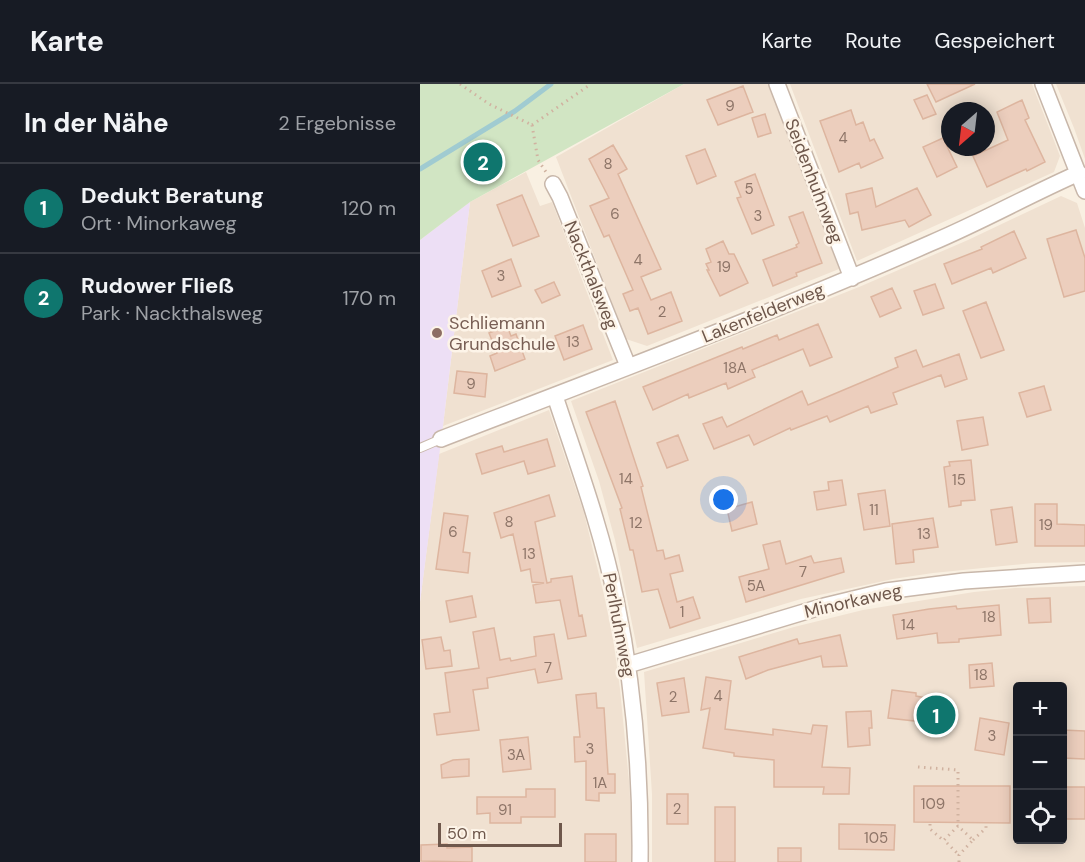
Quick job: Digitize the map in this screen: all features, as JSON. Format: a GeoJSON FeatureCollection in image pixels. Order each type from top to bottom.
{"type":"FeatureCollection","features":[{"type":"Feature","properties":{"kind":"street","name":"Seidenhuhnweg"},"geometry":{"type":"LineString","coordinates":[[777,84],[852,278]]}},
{"type":"Feature","properties":{"kind":"street"},"geometry":{"type":"LineString","coordinates":[[1043,84],[1085,191]]}},
{"type":"Feature","properties":{"kind":"street","name":"Lakenfelderweg"},"geometry":{"type":"LineString","coordinates":[[441,439],[852,278],[1079,173]]}},
{"type":"Feature","properties":{"kind":"street","name":"Nackthalsweg"},"geometry":{"type":"LineString","coordinates":[[553,184],[628,366]]}},
{"type":"Feature","properties":{"kind":"street","name":"Perlhuhnweg"},"geometry":{"type":"LineString","coordinates":[[555,396],[593,509],[616,599],[628,665],[640,803],[640,862]]}},
{"type":"Feature","properties":{"kind":"street","name":"Minorkaweg"},"geometry":{"type":"LineString","coordinates":[[628,665],[825,606],[886,591],[964,581],[1085,573]]}},
{"type":"Feature","properties":{"kind":"lane"},"geometry":{"type":"LineString","coordinates":[[420,448],[441,439]]}},
{"type":"Feature","properties":{"kind":"path"},"geometry":{"type":"LineString","coordinates":[[460,84],[489,104],[532,125]]}},
{"type":"Feature","properties":{"kind":"path"},"geometry":{"type":"LineString","coordinates":[[532,125],[591,84]]}},
{"type":"Feature","properties":{"kind":"path"},"geometry":{"type":"LineString","coordinates":[[532,125],[538,160]]}},
{"type":"Feature","properties":{"kind":"path"},"geometry":{"type":"LineString","coordinates":[[918,767],[958,770],[958,826],[944,840]]}},
{"type":"Feature","properties":{"kind":"path"},"geometry":{"type":"LineString","coordinates":[[930,824],[930,829],[959,855]]}},
{"type":"Feature","properties":{"kind":"path"},"geometry":{"type":"LineString","coordinates":[[959,862],[959,855],[986,828],[986,824]]}},
{"type":"Feature","properties":{"kind":"path"},"geometry":{"type":"LineString","coordinates":[[958,826],[973,840]]}},
{"type":"Feature","properties":{"kind":"shaded area"},"geometry":{"type":"Polygon","coordinates":[[[684,84],[769,84],[839,269],[647,346],[626,339],[556,157],[684,84]]]}},
{"type":"Feature","properties":{"kind":"shaded area"},"geometry":{"type":"Polygon","coordinates":[[[790,84],[1032,84],[1060,156],[1054,172],[857,261],[790,84]]]}},
{"type":"Feature","properties":{"kind":"shaded area"},"geometry":{"type":"Polygon","coordinates":[[[1056,84],[1085,84],[1085,159],[1074,128],[1056,84]]]}},
{"type":"Feature","properties":{"kind":"shaded area"},"geometry":{"type":"Polygon","coordinates":[[[526,172],[540,206],[552,202],[613,360],[443,426],[470,202],[526,172]]]}},
{"type":"Feature","properties":{"kind":"shaded area"},"geometry":{"type":"Polygon","coordinates":[[[1061,196],[1077,203],[1085,228],[1085,562],[1033,563],[893,579],[801,599],[637,648],[615,540],[599,481],[571,401],[859,287],[968,240],[1061,196]]]}},
{"type":"Feature","properties":{"kind":"shaded area","name":"Schliemann Grundschule"},"geometry":{"type":"Polygon","coordinates":[[[470,202],[443,426],[420,602],[420,240],[470,202]]]}},
{"type":"Feature","properties":{"kind":"shaded area"},"geometry":{"type":"Polygon","coordinates":[[[549,410],[584,513],[613,638],[629,781],[632,829],[631,862],[420,862],[420,602],[439,454],[549,410]]]}},
{"type":"Feature","properties":{"kind":"shaded area"},"geometry":{"type":"Polygon","coordinates":[[[1085,586],[1085,862],[652,862],[652,794],[644,672],[794,627],[863,610],[974,592],[1085,586]]]}},
{"type":"Feature","properties":{"kind":"green space"},"geometry":{"type":"Polygon","coordinates":[[[420,84],[684,84],[470,202],[420,240],[420,84]]]}},
{"type":"Feature","properties":{"kind":"building"},"geometry":{"type":"Polygon","coordinates":[[[927,84],[975,84],[936,102],[927,84]]]}},
{"type":"Feature","properties":{"kind":"building"},"geometry":{"type":"Polygon","coordinates":[[[743,86],[753,112],[718,125],[707,100],[743,86]]]}},
{"type":"Feature","properties":{"kind":"building"},"geometry":{"type":"Polygon","coordinates":[[[927,95],[936,114],[923,119],[914,100],[927,95]]]}},
{"type":"Feature","properties":{"kind":"building"},"geometry":{"type":"Polygon","coordinates":[[[1022,100],[1029,118],[1025,120],[1045,162],[987,187],[973,156],[995,156],[995,146],[1008,140],[997,112],[1022,100]]]}},
{"type":"Feature","properties":{"kind":"building"},"geometry":{"type":"Polygon","coordinates":[[[851,110],[856,125],[863,122],[870,141],[874,139],[883,158],[861,168],[859,163],[839,172],[820,121],[851,110]]]}},
{"type":"Feature","properties":{"kind":"building"},"geometry":{"type":"Polygon","coordinates":[[[765,114],[771,133],[758,137],[752,118],[765,114]]]}},
{"type":"Feature","properties":{"kind":"building"},"geometry":{"type":"Polygon","coordinates":[[[941,139],[941,156],[952,156],[957,167],[937,177],[923,147],[941,139]]]}},
{"type":"Feature","properties":{"kind":"building"},"geometry":{"type":"Polygon","coordinates":[[[613,145],[627,169],[618,174],[661,269],[641,277],[651,300],[671,292],[682,321],[648,334],[638,308],[630,311],[623,294],[633,290],[609,235],[604,237],[590,206],[609,198],[589,159],[613,145]]]}},
{"type":"Feature","properties":{"kind":"building"},"geometry":{"type":"Polygon","coordinates":[[[705,149],[716,176],[697,184],[686,156],[705,149]]]}},
{"type":"Feature","properties":{"kind":"building"},"geometry":{"type":"Polygon","coordinates":[[[755,174],[774,225],[752,234],[737,198],[741,197],[735,182],[755,174]]]}},
{"type":"Feature","properties":{"kind":"building"},"geometry":{"type":"Polygon","coordinates":[[[872,188],[876,207],[917,188],[931,215],[909,227],[905,220],[862,230],[858,212],[850,214],[846,194],[872,188]]]}},
{"type":"Feature","properties":{"kind":"building"},"geometry":{"type":"Polygon","coordinates":[[[522,195],[539,236],[513,246],[497,205],[522,195]]]}},
{"type":"Feature","properties":{"kind":"building"},"geometry":{"type":"Polygon","coordinates":[[[803,212],[822,263],[796,273],[797,276],[773,286],[763,260],[797,247],[799,243],[789,217],[803,212]]]}},
{"type":"Feature","properties":{"kind":"building"},"geometry":{"type":"Polygon","coordinates":[[[1076,230],[1085,258],[1085,291],[1064,297],[1047,239],[1076,230]]]}},
{"type":"Feature","properties":{"kind":"building"},"geometry":{"type":"Polygon","coordinates":[[[1014,231],[1026,258],[993,273],[991,268],[952,284],[944,264],[982,249],[981,247],[1014,231]]]}},
{"type":"Feature","properties":{"kind":"building"},"geometry":{"type":"Polygon","coordinates":[[[723,241],[729,254],[734,254],[748,283],[720,296],[707,270],[709,270],[706,264],[711,262],[706,249],[723,241]]]}},
{"type":"Feature","properties":{"kind":"building"},"geometry":{"type":"Polygon","coordinates":[[[511,259],[521,286],[492,297],[482,271],[511,259]]]}},
{"type":"Feature","properties":{"kind":"building"},"geometry":{"type":"Polygon","coordinates":[[[554,282],[560,295],[542,303],[535,290],[554,282]]]}},
{"type":"Feature","properties":{"kind":"building"},"geometry":{"type":"Polygon","coordinates":[[[935,284],[944,308],[923,315],[914,291],[935,284]]]}},
{"type":"Feature","properties":{"kind":"building"},"geometry":{"type":"Polygon","coordinates":[[[892,288],[901,308],[880,317],[871,297],[892,288]]]}},
{"type":"Feature","properties":{"kind":"building"},"geometry":{"type":"Polygon","coordinates":[[[986,302],[1004,350],[981,358],[963,311],[986,302]]]}},
{"type":"Feature","properties":{"kind":"building"},"geometry":{"type":"Polygon","coordinates":[[[818,324],[832,357],[810,366],[803,349],[752,370],[755,377],[728,389],[726,383],[689,398],[688,394],[653,410],[643,387],[742,347],[743,349],[777,335],[779,340],[818,324]]]}},
{"type":"Feature","properties":{"kind":"building"},"geometry":{"type":"Polygon","coordinates":[[[583,325],[592,349],[564,360],[555,336],[583,325]]]}},
{"type":"Feature","properties":{"kind":"building"},"geometry":{"type":"Polygon","coordinates":[[[507,326],[511,336],[516,334],[525,359],[495,371],[490,356],[497,353],[489,333],[507,326]]]}},
{"type":"Feature","properties":{"kind":"building"},"geometry":{"type":"Polygon","coordinates":[[[916,350],[923,367],[959,354],[967,379],[945,387],[941,375],[893,393],[897,404],[871,413],[868,406],[830,422],[827,416],[791,430],[790,428],[754,445],[749,435],[714,449],[703,424],[722,417],[727,427],[802,391],[808,405],[898,367],[895,358],[916,350]]]}},
{"type":"Feature","properties":{"kind":"building"},"geometry":{"type":"Polygon","coordinates":[[[457,371],[487,374],[485,397],[454,393],[457,371]]]}},
{"type":"Feature","properties":{"kind":"building"},"geometry":{"type":"Polygon","coordinates":[[[1044,386],[1051,410],[1027,417],[1019,393],[1044,386]]]}},
{"type":"Feature","properties":{"kind":"building"},"geometry":{"type":"Polygon","coordinates":[[[615,401],[643,486],[641,487],[657,551],[663,550],[665,559],[679,555],[683,571],[670,574],[677,602],[693,597],[700,618],[670,628],[658,589],[642,592],[633,550],[630,550],[620,509],[622,508],[586,412],[615,401]]]}},
{"type":"Feature","properties":{"kind":"building"},"geometry":{"type":"Polygon","coordinates":[[[983,417],[988,445],[962,450],[957,421],[983,417]]]}},
{"type":"Feature","properties":{"kind":"building"},"geometry":{"type":"Polygon","coordinates":[[[678,435],[688,460],[667,468],[657,443],[678,435]]]}},
{"type":"Feature","properties":{"kind":"building"},"geometry":{"type":"Polygon","coordinates":[[[547,439],[555,466],[528,474],[524,461],[482,474],[476,454],[502,446],[504,452],[547,439]]]}},
{"type":"Feature","properties":{"kind":"building"},"geometry":{"type":"Polygon","coordinates":[[[971,460],[975,500],[961,501],[961,505],[949,507],[944,467],[950,466],[949,462],[971,460]]]}},
{"type":"Feature","properties":{"kind":"building"},"geometry":{"type":"Polygon","coordinates":[[[842,480],[846,505],[817,510],[814,492],[829,490],[828,482],[842,480]]]}},
{"type":"Feature","properties":{"kind":"building"},"geometry":{"type":"Polygon","coordinates":[[[885,490],[890,526],[864,530],[858,494],[885,490]]]}},
{"type":"Feature","properties":{"kind":"building"},"geometry":{"type":"Polygon","coordinates":[[[549,495],[555,516],[535,522],[547,583],[551,582],[551,579],[572,576],[579,616],[582,615],[586,636],[568,639],[560,600],[536,603],[533,585],[544,583],[532,582],[530,569],[521,571],[513,534],[501,538],[494,513],[549,495]]]}},
{"type":"Feature","properties":{"kind":"building"},"geometry":{"type":"Polygon","coordinates":[[[752,502],[757,524],[732,531],[727,509],[752,502]]]}},
{"type":"Feature","properties":{"kind":"building"},"geometry":{"type":"Polygon","coordinates":[[[1035,504],[1057,504],[1057,524],[1085,525],[1085,546],[1035,546],[1035,504]]]}},
{"type":"Feature","properties":{"kind":"building"},"geometry":{"type":"Polygon","coordinates":[[[1012,507],[1017,542],[996,545],[991,510],[1012,507]]]}},
{"type":"Feature","properties":{"kind":"building"},"geometry":{"type":"Polygon","coordinates":[[[444,513],[468,516],[463,552],[470,553],[468,573],[436,569],[444,513]]]}},
{"type":"Feature","properties":{"kind":"building"},"geometry":{"type":"Polygon","coordinates":[[[933,518],[938,547],[913,550],[914,562],[896,564],[892,524],[933,518]]]}},
{"type":"Feature","properties":{"kind":"building"},"geometry":{"type":"Polygon","coordinates":[[[780,541],[786,564],[811,556],[814,563],[841,558],[844,572],[746,602],[739,577],[769,569],[763,545],[780,541]]]}},
{"type":"Feature","properties":{"kind":"building"},"geometry":{"type":"Polygon","coordinates":[[[472,596],[476,617],[450,622],[446,601],[472,596]]]}},
{"type":"Feature","properties":{"kind":"building"},"geometry":{"type":"Polygon","coordinates":[[[1050,598],[1051,622],[1029,623],[1027,599],[1050,598]]]}},
{"type":"Feature","properties":{"kind":"building"},"geometry":{"type":"Polygon","coordinates":[[[999,605],[1001,635],[938,643],[937,633],[897,639],[893,615],[956,606],[957,609],[999,605]]]}},
{"type":"Feature","properties":{"kind":"building"},"geometry":{"type":"Polygon","coordinates":[[[494,628],[500,660],[510,658],[511,661],[536,656],[534,637],[554,634],[562,679],[538,683],[535,669],[487,678],[488,688],[473,690],[479,730],[437,735],[434,714],[450,712],[445,673],[479,668],[473,632],[494,628]]]}},
{"type":"Feature","properties":{"kind":"building"},"geometry":{"type":"Polygon","coordinates":[[[840,635],[847,666],[823,667],[821,656],[768,670],[746,679],[739,657],[797,639],[799,644],[840,635]]]}},
{"type":"Feature","properties":{"kind":"building"},"geometry":{"type":"Polygon","coordinates":[[[441,637],[444,651],[450,650],[452,666],[426,669],[422,640],[441,637]]]}},
{"type":"Feature","properties":{"kind":"building"},"geometry":{"type":"Polygon","coordinates":[[[992,663],[994,686],[970,688],[969,665],[992,663]]]}},
{"type":"Feature","properties":{"kind":"building"},"geometry":{"type":"Polygon","coordinates":[[[706,677],[731,681],[725,729],[773,735],[773,729],[811,734],[813,725],[827,726],[822,767],[850,768],[849,794],[823,794],[824,787],[774,787],[774,760],[734,756],[734,753],[703,748],[710,708],[701,710],[706,677]]]}},
{"type":"Feature","properties":{"kind":"building"},"geometry":{"type":"Polygon","coordinates":[[[684,678],[689,712],[662,716],[657,683],[684,678]]]}},
{"type":"Feature","properties":{"kind":"building"},"geometry":{"type":"Polygon","coordinates":[[[892,690],[916,693],[916,696],[950,702],[945,731],[922,727],[923,722],[888,718],[892,690]]]}},
{"type":"Feature","properties":{"kind":"building"},"geometry":{"type":"Polygon","coordinates":[[[596,693],[597,708],[604,708],[608,774],[615,774],[615,793],[599,793],[599,801],[586,800],[586,761],[575,762],[574,737],[580,737],[576,695],[596,693]]]}},
{"type":"Feature","properties":{"kind":"building"},"geometry":{"type":"Polygon","coordinates":[[[871,711],[870,745],[848,747],[846,712],[871,711]]]}},
{"type":"Feature","properties":{"kind":"building"},"geometry":{"type":"Polygon","coordinates":[[[980,718],[1009,723],[1004,755],[975,750],[980,718]]]}},
{"type":"Feature","properties":{"kind":"building"},"geometry":{"type":"Polygon","coordinates":[[[1067,730],[1085,731],[1085,759],[1067,758],[1067,730]]]}},
{"type":"Feature","properties":{"kind":"building"},"geometry":{"type":"Polygon","coordinates":[[[528,737],[531,769],[503,772],[500,740],[528,737]]]}},
{"type":"Feature","properties":{"kind":"building"},"geometry":{"type":"Polygon","coordinates":[[[469,759],[469,776],[442,778],[441,765],[453,760],[469,759]]]}},
{"type":"Feature","properties":{"kind":"building"},"geometry":{"type":"Polygon","coordinates":[[[914,786],[1010,786],[1010,823],[914,822],[914,786]]]}},
{"type":"Feature","properties":{"kind":"building"},"geometry":{"type":"Polygon","coordinates":[[[1067,787],[1085,787],[1085,819],[1067,819],[1067,787]]]}},
{"type":"Feature","properties":{"kind":"building"},"geometry":{"type":"Polygon","coordinates":[[[526,789],[555,789],[555,817],[521,817],[521,823],[490,823],[490,813],[477,814],[477,797],[526,797],[526,789]]]}},
{"type":"Feature","properties":{"kind":"building"},"geometry":{"type":"Polygon","coordinates":[[[667,794],[688,794],[688,824],[667,824],[667,794]]]}},
{"type":"Feature","properties":{"kind":"building"},"geometry":{"type":"Polygon","coordinates":[[[715,807],[735,807],[735,862],[715,862],[715,807]]]}},
{"type":"Feature","properties":{"kind":"building"},"geometry":{"type":"Polygon","coordinates":[[[839,824],[895,825],[894,850],[839,849],[839,824]]]}},
{"type":"Feature","properties":{"kind":"building"},"geometry":{"type":"Polygon","coordinates":[[[585,834],[616,834],[616,862],[585,862],[585,834]]]}},
{"type":"Feature","properties":{"kind":"building"},"geometry":{"type":"Polygon","coordinates":[[[447,844],[447,848],[472,847],[472,862],[421,861],[421,845],[447,844]]]}},
{"type":"Feature","properties":{"kind":"building"},"geometry":{"type":"Polygon","coordinates":[[[778,848],[801,848],[801,862],[778,862],[778,848]]]}},
{"type":"Feature","properties":{"kind":"waterway"},"geometry":{"type":"LineString","coordinates":[[420,169],[515,111],[551,84]]}},
{"type":"Feature","properties":{"kind":"place","name":"Rudower Fließ"},"geometry":{"type":"Point","coordinates":[483,162]}},
{"type":"Feature","properties":{"kind":"place","name":"Schliemann Grundschule"},"geometry":{"type":"Point","coordinates":[437,333]}},
{"type":"Feature","properties":{"kind":"place","name":"Dedukt Beratung"},"geometry":{"type":"Point","coordinates":[936,715]}}]}
